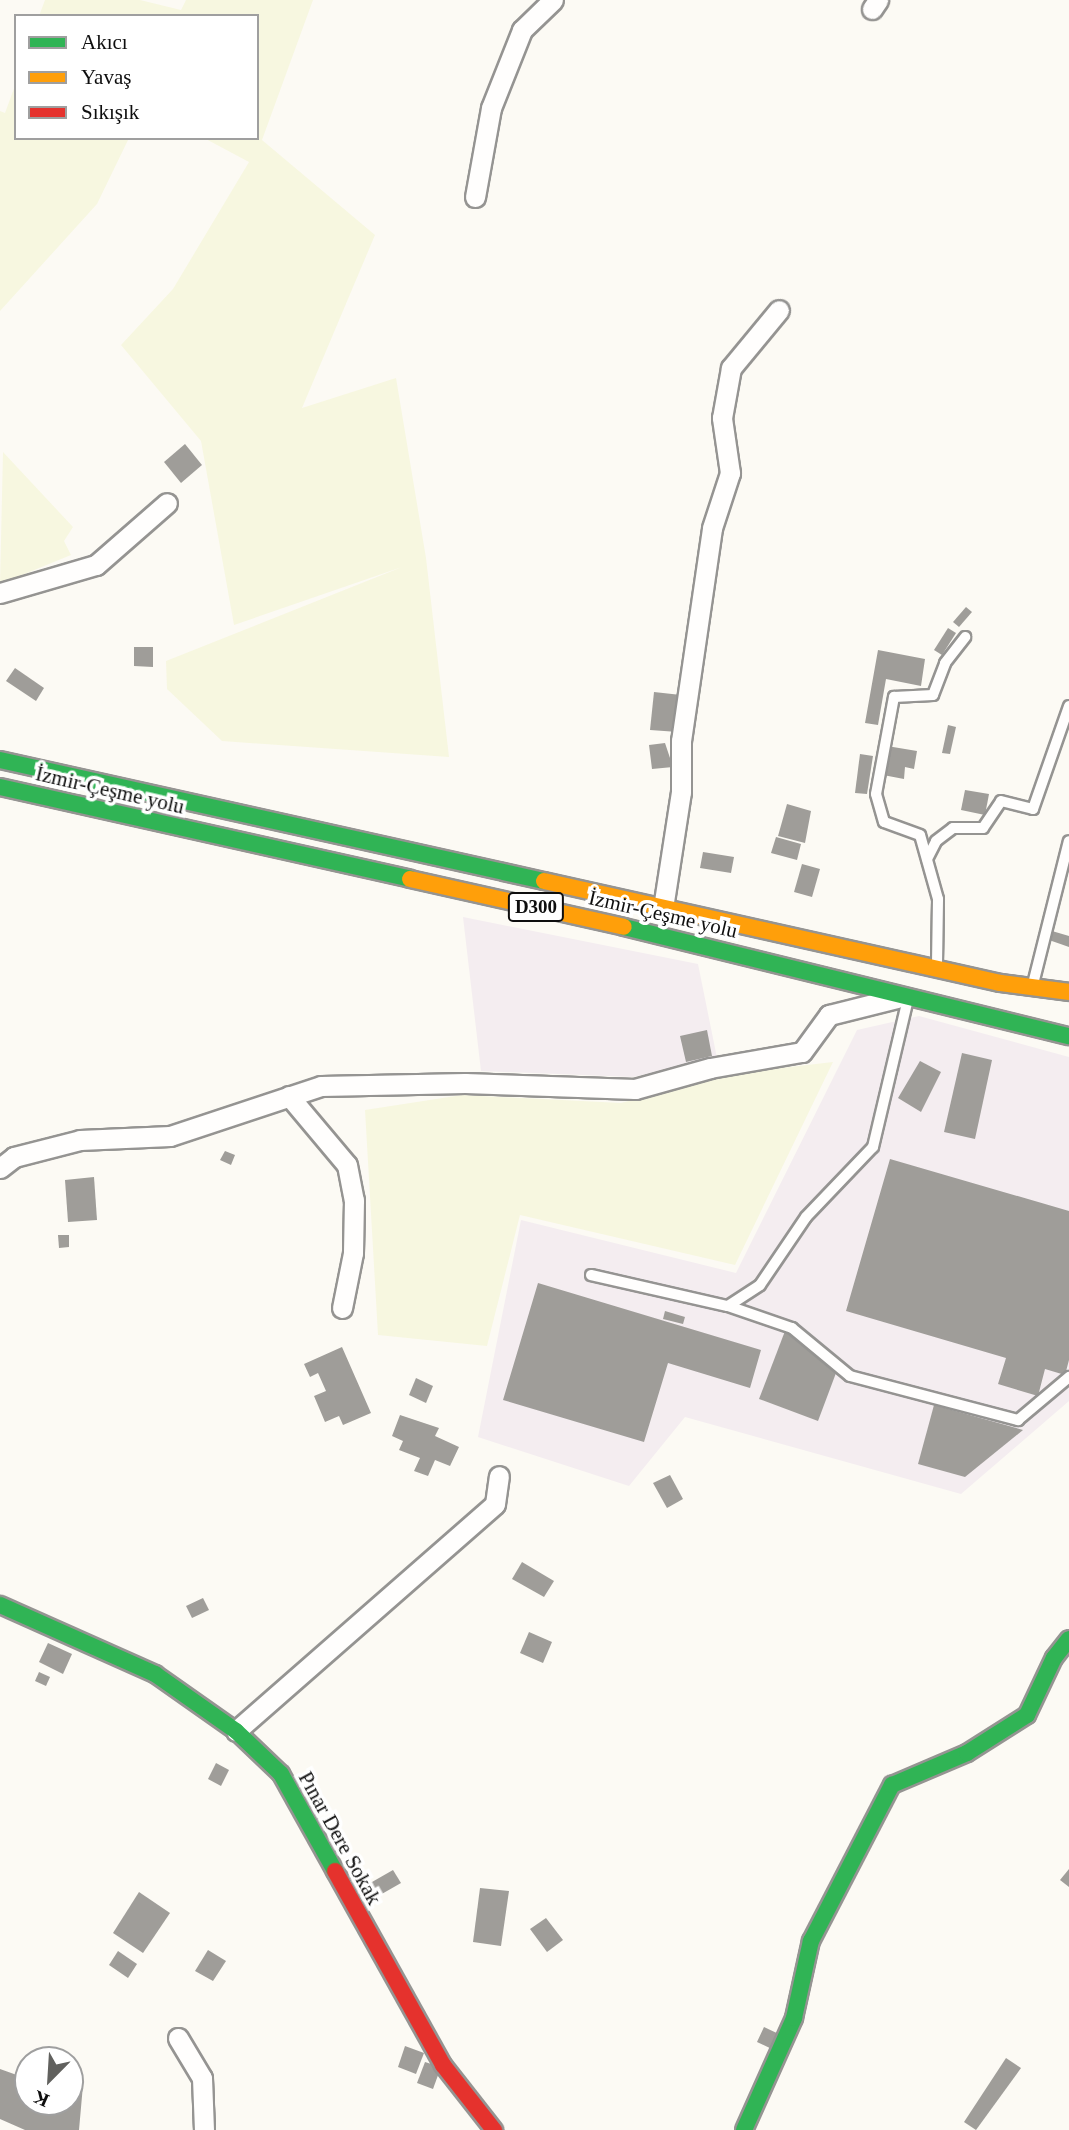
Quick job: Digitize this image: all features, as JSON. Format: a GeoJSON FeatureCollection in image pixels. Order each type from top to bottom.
{"type":"FeatureCollection","features":[{"type":"Feature","properties":{"kind":"main road","name":"İzmir-Çeşme yolu"},"geometry":{"type":"LineString","coordinates":[[0,760],[937,968],[1069,992]]}},
{"type":"Feature","properties":{"kind":"main road","name":"İzmir-Çeşme yolu"},"geometry":{"type":"LineString","coordinates":[[0,787],[777,961],[1069,1036]]}},
{"type":"Feature","properties":{"kind":"main road","name":"Pınar Dere Sokak"},"geometry":{"type":"LineString","coordinates":[[0,1605],[155,1674],[236,1731],[281,1774],[443,2065],[494,2130]]}},
{"type":"Feature","properties":{"kind":"main road"},"geometry":{"type":"LineString","coordinates":[[744,2130],[794,2018],[811,1941],[892,1785],[967,1753],[1027,1715],[1054,1658],[1069,1639]]}},
{"type":"Feature","properties":{"kind":"street"},"geometry":{"type":"LineString","coordinates":[[475,197],[496,95],[522,30],[553,0]]}},
{"type":"Feature","properties":{"kind":"street"},"geometry":{"type":"LineString","coordinates":[[663,908],[681,792],[681,741],[712,528],[730,473],[722,418],[731,368],[779,310]]}},
{"type":"Feature","properties":{"kind":"street"},"geometry":{"type":"LineString","coordinates":[[0,593],[96,565],[167,503]]}},
{"type":"Feature","properties":{"kind":"street"},"geometry":{"type":"LineString","coordinates":[[0,1168],[14,1157],[80,1140],[170,1136],[320,1086],[465,1083],[635,1089],[710,1068],[802,1052],[829,1015],[908,995]]}},
{"type":"Feature","properties":{"kind":"street"},"geometry":{"type":"LineString","coordinates":[[289,1096],[347,1165],[354,1200],[353,1253],[342,1308]]}},
{"type":"Feature","properties":{"kind":"street"},"geometry":{"type":"LineString","coordinates":[[236,1731],[495,1504],[499,1475]]}},
{"type":"Feature","properties":{"kind":"street"},"geometry":{"type":"LineString","coordinates":[[178,2038],[202,2078],[204,2130]]}},
{"type":"Feature","properties":{"kind":"lane"},"geometry":{"type":"LineString","coordinates":[[937,968],[938,899],[920,835],[884,822],[876,794],[894,697],[933,695],[945,663],[965,637]]}},
{"type":"Feature","properties":{"kind":"lane"},"geometry":{"type":"LineString","coordinates":[[927,859],[936,841],[953,828],[984,828],[1001,801],[1033,809],[1069,706]]}},
{"type":"Feature","properties":{"kind":"lane"},"geometry":{"type":"LineString","coordinates":[[1032,987],[1069,841]]}},
{"type":"Feature","properties":{"kind":"lane"},"geometry":{"type":"LineString","coordinates":[[728,1306],[760,1285],[806,1217],[873,1147],[908,995]]}},
{"type":"Feature","properties":{"kind":"lane"},"geometry":{"type":"LineString","coordinates":[[591,1275],[728,1306],[792,1328],[850,1376],[1018,1420],[1069,1377]]}},
{"type":"Feature","properties":{"kind":"shaded area"},"geometry":{"type":"Polygon","coordinates":[[[463,917],[698,964],[717,1058],[633,1077],[481,1071],[463,917]]]}},
{"type":"Feature","properties":{"kind":"shaded area"},"geometry":{"type":"Polygon","coordinates":[[[919,1016],[1069,1057],[1069,1401],[961,1494],[685,1417],[629,1486],[478,1437],[521,1220],[736,1273],[857,1030],[919,1016]]]}},
{"type":"Feature","properties":{"kind":"green space"},"geometry":{"type":"Polygon","coordinates":[[[45,0],[140,0],[181,10],[186,0],[313,0],[262,140],[375,235],[302,408],[396,378],[426,558],[449,757],[222,741],[167,689],[166,661],[402,567],[234,625],[201,441],[121,345],[173,289],[249,162],[208,140],[259,140],[259,14],[40,14],[45,0]]]}},
{"type":"Feature","properties":{"kind":"green space"},"geometry":{"type":"Polygon","coordinates":[[[14,88],[14,140],[128,140],[97,204],[0,311],[0,111],[5,113],[14,88]]]}},
{"type":"Feature","properties":{"kind":"green space"},"geometry":{"type":"Polygon","coordinates":[[[3,452],[73,527],[64,541],[71,555],[0,584],[3,452]]]}},
{"type":"Feature","properties":{"kind":"green space"},"geometry":{"type":"Polygon","coordinates":[[[833,1062],[735,1265],[520,1215],[487,1346],[378,1335],[365,1110],[462,1095],[621,1103],[730,1074],[833,1062]]]}},
{"type":"Feature","properties":{"kind":"building"},"geometry":{"type":"Polygon","coordinates":[[[185,444],[202,465],[181,483],[164,462],[185,444]]]}},
{"type":"Feature","properties":{"kind":"building"},"geometry":{"type":"Polygon","coordinates":[[[966,607],[972,612],[959,627],[953,622],[966,607]]]}},
{"type":"Feature","properties":{"kind":"building"},"geometry":{"type":"Polygon","coordinates":[[[948,628],[956,633],[942,655],[934,650],[948,628]]]}},
{"type":"Feature","properties":{"kind":"building"},"geometry":{"type":"Polygon","coordinates":[[[134,647],[153,647],[153,667],[134,666],[134,647]]]}},
{"type":"Feature","properties":{"kind":"building"},"geometry":{"type":"Polygon","coordinates":[[[878,650],[925,659],[921,686],[886,679],[878,725],[865,723],[878,650]]]}},
{"type":"Feature","properties":{"kind":"building"},"geometry":{"type":"Polygon","coordinates":[[[15,668],[44,688],[36,701],[6,681],[15,668]]]}},
{"type":"Feature","properties":{"kind":"building"},"geometry":{"type":"Polygon","coordinates":[[[654,692],[681,695],[678,732],[650,730],[654,692]]]}},
{"type":"Feature","properties":{"kind":"building"},"geometry":{"type":"Polygon","coordinates":[[[948,725],[956,727],[950,754],[942,753],[948,725]]]}},
{"type":"Feature","properties":{"kind":"building"},"geometry":{"type":"Polygon","coordinates":[[[665,743],[673,767],[652,769],[649,745],[665,743]]]}},
{"type":"Feature","properties":{"kind":"building"},"geometry":{"type":"Polygon","coordinates":[[[887,746],[917,751],[914,769],[905,767],[904,779],[883,775],[887,746]]]}},
{"type":"Feature","properties":{"kind":"building"},"geometry":{"type":"Polygon","coordinates":[[[860,754],[873,756],[867,794],[855,793],[860,754]]]}},
{"type":"Feature","properties":{"kind":"building"},"geometry":{"type":"Polygon","coordinates":[[[965,790],[989,794],[985,815],[961,810],[965,790]]]}},
{"type":"Feature","properties":{"kind":"building"},"geometry":{"type":"Polygon","coordinates":[[[787,804],[811,811],[805,843],[778,836],[787,804]]]}},
{"type":"Feature","properties":{"kind":"building"},"geometry":{"type":"Polygon","coordinates":[[[776,837],[801,844],[797,860],[771,853],[776,837]]]}},
{"type":"Feature","properties":{"kind":"building"},"geometry":{"type":"Polygon","coordinates":[[[703,852],[734,857],[731,873],[700,868],[703,852]]]}},
{"type":"Feature","properties":{"kind":"building"},"geometry":{"type":"Polygon","coordinates":[[[802,864],[820,869],[812,897],[794,892],[802,864]]]}},
{"type":"Feature","properties":{"kind":"building"},"geometry":{"type":"Polygon","coordinates":[[[1052,931],[1069,936],[1069,947],[1049,940],[1052,931]]]}},
{"type":"Feature","properties":{"kind":"building"},"geometry":{"type":"Polygon","coordinates":[[[707,1030],[712,1056],[686,1062],[680,1036],[707,1030]]]}},
{"type":"Feature","properties":{"kind":"building"},"geometry":{"type":"Polygon","coordinates":[[[962,1053],[992,1060],[975,1139],[944,1132],[962,1053]]]}},
{"type":"Feature","properties":{"kind":"building"},"geometry":{"type":"Polygon","coordinates":[[[920,1061],[941,1072],[921,1112],[898,1098],[920,1061]]]}},
{"type":"Feature","properties":{"kind":"building"},"geometry":{"type":"Polygon","coordinates":[[[225,1151],[235,1155],[231,1165],[220,1160],[225,1151]]]}},
{"type":"Feature","properties":{"kind":"building"},"geometry":{"type":"Polygon","coordinates":[[[890,1159],[1069,1211],[1069,1360],[1065,1375],[1045,1369],[1038,1396],[998,1384],[1006,1358],[846,1311],[890,1159]]]}},
{"type":"Feature","properties":{"kind":"building"},"geometry":{"type":"Polygon","coordinates":[[[94,1177],[97,1220],[68,1222],[65,1180],[94,1177]]]}},
{"type":"Feature","properties":{"kind":"building"},"geometry":{"type":"Polygon","coordinates":[[[58,1235],[69,1235],[69,1247],[59,1248],[58,1235]]]}},
{"type":"Feature","properties":{"kind":"building"},"geometry":{"type":"Polygon","coordinates":[[[538,1283],[761,1350],[750,1388],[668,1363],[644,1442],[503,1400],[538,1283]]]}},
{"type":"Feature","properties":{"kind":"building"},"geometry":{"type":"Polygon","coordinates":[[[665,1311],[685,1317],[683,1324],[663,1319],[665,1311]]]}},
{"type":"Feature","properties":{"kind":"building"},"geometry":{"type":"Polygon","coordinates":[[[785,1331],[836,1373],[818,1421],[759,1399],[785,1331]]]}},
{"type":"Feature","properties":{"kind":"building"},"geometry":{"type":"Polygon","coordinates":[[[342,1347],[371,1413],[343,1425],[339,1416],[325,1422],[314,1396],[326,1391],[318,1373],[310,1377],[304,1364],[342,1347]]]}},
{"type":"Feature","properties":{"kind":"building"},"geometry":{"type":"Polygon","coordinates":[[[416,1378],[433,1386],[426,1403],[409,1395],[416,1378]]]}},
{"type":"Feature","properties":{"kind":"building"},"geometry":{"type":"Polygon","coordinates":[[[934,1405],[1023,1430],[965,1477],[918,1464],[934,1405]]]}},
{"type":"Feature","properties":{"kind":"building"},"geometry":{"type":"Polygon","coordinates":[[[400,1415],[439,1428],[435,1436],[459,1447],[450,1466],[435,1460],[428,1476],[414,1471],[420,1458],[399,1450],[403,1441],[392,1436],[400,1415]]]}},
{"type":"Feature","properties":{"kind":"building"},"geometry":{"type":"Polygon","coordinates":[[[670,1475],[683,1499],[667,1508],[653,1483],[670,1475]]]}},
{"type":"Feature","properties":{"kind":"building"},"geometry":{"type":"Polygon","coordinates":[[[522,1562],[554,1581],[544,1597],[512,1579],[522,1562]]]}},
{"type":"Feature","properties":{"kind":"building"},"geometry":{"type":"Polygon","coordinates":[[[203,1598],[209,1610],[192,1618],[186,1606],[203,1598]]]}},
{"type":"Feature","properties":{"kind":"building"},"geometry":{"type":"Polygon","coordinates":[[[529,1632],[552,1642],[543,1663],[520,1653],[529,1632]]]}},
{"type":"Feature","properties":{"kind":"building"},"geometry":{"type":"Polygon","coordinates":[[[48,1643],[72,1654],[63,1674],[39,1662],[48,1643]]]}},
{"type":"Feature","properties":{"kind":"building"},"geometry":{"type":"Polygon","coordinates":[[[39,1672],[50,1677],[46,1686],[35,1681],[39,1672]]]}},
{"type":"Feature","properties":{"kind":"building"},"geometry":{"type":"Polygon","coordinates":[[[216,1763],[229,1770],[221,1786],[208,1779],[216,1763]]]}},
{"type":"Feature","properties":{"kind":"building"},"geometry":{"type":"Polygon","coordinates":[[[1069,1869],[1069,1887],[1060,1880],[1069,1869]]]}},
{"type":"Feature","properties":{"kind":"building"},"geometry":{"type":"Polygon","coordinates":[[[393,1870],[401,1883],[373,1899],[365,1886],[393,1870]]]}},
{"type":"Feature","properties":{"kind":"building"},"geometry":{"type":"Polygon","coordinates":[[[480,1888],[509,1891],[501,1946],[473,1942],[480,1888]]]}},
{"type":"Feature","properties":{"kind":"building"},"geometry":{"type":"Polygon","coordinates":[[[139,1892],[170,1913],[143,1953],[113,1933],[139,1892]]]}},
{"type":"Feature","properties":{"kind":"building"},"geometry":{"type":"Polygon","coordinates":[[[546,1918],[563,1940],[547,1952],[530,1929],[546,1918]]]}},
{"type":"Feature","properties":{"kind":"building"},"geometry":{"type":"Polygon","coordinates":[[[208,1950],[226,1961],[213,1981],[195,1971],[208,1950]]]}},
{"type":"Feature","properties":{"kind":"building"},"geometry":{"type":"Polygon","coordinates":[[[118,1951],[137,1964],[128,1978],[109,1965],[118,1951]]]}},
{"type":"Feature","properties":{"kind":"building"},"geometry":{"type":"Polygon","coordinates":[[[764,2027],[783,2036],[776,2051],[757,2042],[764,2027]]]}},
{"type":"Feature","properties":{"kind":"building"},"geometry":{"type":"Polygon","coordinates":[[[405,2046],[424,2053],[416,2074],[398,2067],[405,2046]]]}},
{"type":"Feature","properties":{"kind":"building"},"geometry":{"type":"Polygon","coordinates":[[[1006,2058],[1021,2068],[976,2130],[964,2122],[1006,2058]]]}},
{"type":"Feature","properties":{"kind":"building"},"geometry":{"type":"Polygon","coordinates":[[[425,2062],[441,2067],[433,2089],[417,2083],[425,2062]]]}},
{"type":"Feature","properties":{"kind":"building"},"geometry":{"type":"Polygon","coordinates":[[[0,2069],[14,2074],[14,2116],[80,2116],[79,2130],[25,2130],[0,2119],[0,2069]]]}},
{"type":"Feature","properties":{"kind":"traffic: fast"},"geometry":{"type":"LineString","coordinates":[[0,760],[544,881]]}},
{"type":"Feature","properties":{"kind":"traffic: fast"},"geometry":{"type":"LineString","coordinates":[[0,787],[410,879]]}},
{"type":"Feature","properties":{"kind":"traffic: fast"},"geometry":{"type":"LineString","coordinates":[[624,927],[1069,1036]]}},
{"type":"Feature","properties":{"kind":"traffic: fast"},"geometry":{"type":"LineString","coordinates":[[0,1605],[155,1674],[236,1731],[281,1774],[335,1871]]}},
{"type":"Feature","properties":{"kind":"traffic: fast"},"geometry":{"type":"LineString","coordinates":[[744,2130],[794,2018],[811,1941],[892,1785],[967,1753],[1027,1715],[1054,1658],[1069,1639]]}},
{"type":"Feature","properties":{"kind":"traffic: slow"},"geometry":{"type":"LineString","coordinates":[[410,879],[624,927]]}},
{"type":"Feature","properties":{"kind":"traffic: slow"},"geometry":{"type":"LineString","coordinates":[[544,881],[1001,983],[1069,992]]}},
{"type":"Feature","properties":{"kind":"traffic: jam"},"geometry":{"type":"LineString","coordinates":[[335,1871],[443,2065],[494,2130]]}}]}
